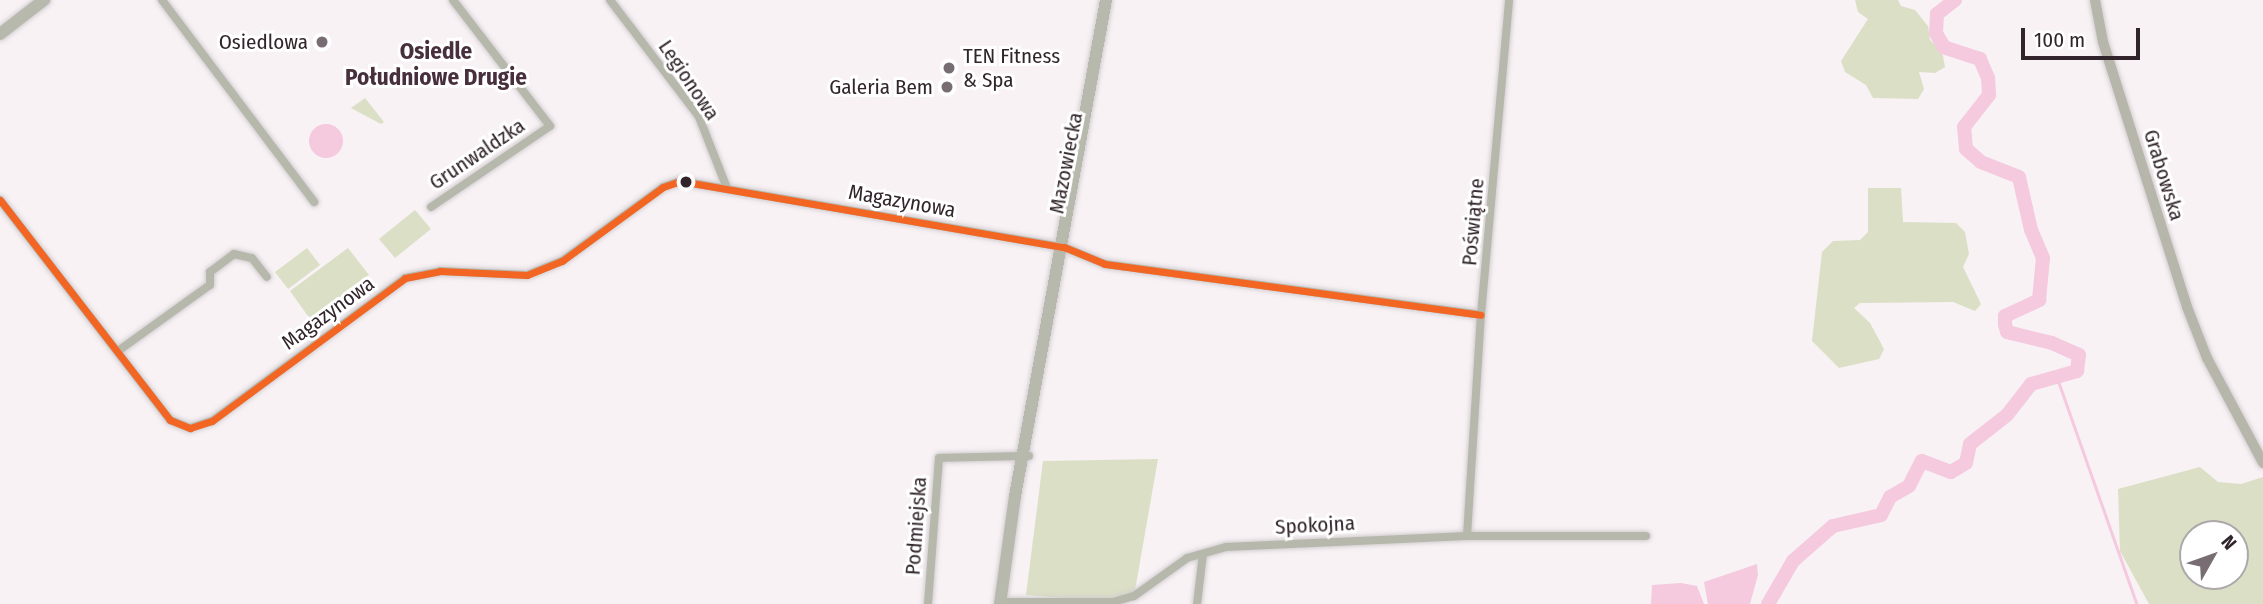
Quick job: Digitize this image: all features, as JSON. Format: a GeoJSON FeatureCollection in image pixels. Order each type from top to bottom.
{"type":"FeatureCollection","features":[{"type":"Feature","properties":{"kind":"main road"},"geometry":{"type":"LineString","coordinates":[[0,34],[44,0]]}},
{"type":"Feature","properties":{"kind":"main road","name":"Mazowiecka"},"geometry":{"type":"LineString","coordinates":[[1067,249],[1106,0]]}},
{"type":"Feature","properties":{"kind":"main road","name":"Mazowiecka"},"geometry":{"type":"LineString","coordinates":[[1000,603],[1011,533],[1114,0]]}},
{"type":"Feature","properties":{"kind":"street"},"geometry":{"type":"LineString","coordinates":[[162,0],[314,202]]}},
{"type":"Feature","properties":{"kind":"street","name":"Grunwaldzka"},"geometry":{"type":"LineString","coordinates":[[431,207],[550,126],[453,0]]}},
{"type":"Feature","properties":{"kind":"street","name":"Legionowa"},"geometry":{"type":"LineString","coordinates":[[610,0],[699,117],[727,188]]}},
{"type":"Feature","properties":{"kind":"street","name":"Poświątne"},"geometry":{"type":"LineString","coordinates":[[1467,536],[1481,315],[1509,0]]}},
{"type":"Feature","properties":{"kind":"street","name":"Grabowska"},"geometry":{"type":"LineString","coordinates":[[2095,0],[2103,42],[2172,265],[2207,358],[2263,463]]}},
{"type":"Feature","properties":{"kind":"street","name":"Magazynowa"},"geometry":{"type":"LineString","coordinates":[[0,200],[170,421],[181,428],[201,426],[405,278],[440,271],[527,275],[562,261],[671,183],[727,188],[1067,249],[1117,266],[1481,315]]}},
{"type":"Feature","properties":{"kind":"street"},"geometry":{"type":"LineString","coordinates":[[118,351],[210,285],[210,272],[234,254],[252,258],[267,277]]}},
{"type":"Feature","properties":{"kind":"street","name":"Podmiejska"},"geometry":{"type":"LineString","coordinates":[[928,604],[939,458],[1026,455]]}},
{"type":"Feature","properties":{"kind":"street","name":"Spokojna"},"geometry":{"type":"LineString","coordinates":[[1000,603],[1113,602],[1134,596],[1186,558],[1226,547],[1467,536],[1646,536]]}},
{"type":"Feature","properties":{"kind":"street"},"geometry":{"type":"LineString","coordinates":[[1197,604],[1203,554]]}},
{"type":"Feature","properties":{"kind":"green space"},"geometry":{"type":"Polygon","coordinates":[[[1855,0],[1898,0],[1901,6],[1915,10],[1928,26],[1930,40],[1942,51],[1945,67],[1935,73],[1919,72],[1924,89],[1918,99],[1873,98],[1866,85],[1845,72],[1841,61],[1868,19],[1858,12],[1855,0]]]}},
{"type":"Feature","properties":{"kind":"green space"},"geometry":{"type":"Polygon","coordinates":[[[365,98],[384,122],[381,124],[351,108],[365,98]]]}},
{"type":"Feature","properties":{"kind":"green space"},"geometry":{"type":"Polygon","coordinates":[[[1868,188],[1901,188],[1903,222],[1956,223],[1965,232],[1969,254],[1963,267],[1981,304],[1975,311],[1953,302],[1860,303],[1854,308],[1870,323],[1884,349],[1879,359],[1839,368],[1812,341],[1822,252],[1833,241],[1860,240],[1868,232],[1868,188]]]}},
{"type":"Feature","properties":{"kind":"green space"},"geometry":{"type":"Polygon","coordinates":[[[415,210],[431,229],[395,258],[379,239],[415,210]]]}},
{"type":"Feature","properties":{"kind":"green space"},"geometry":{"type":"Polygon","coordinates":[[[307,248],[320,265],[288,289],[275,272],[307,248]]]}},
{"type":"Feature","properties":{"kind":"green space"},"geometry":{"type":"Polygon","coordinates":[[[348,248],[369,275],[310,319],[290,291],[348,248]]]}},
{"type":"Feature","properties":{"kind":"green space"},"geometry":{"type":"Polygon","coordinates":[[[1158,459],[1134,596],[1113,602],[1026,595],[1043,461],[1158,459]]]}},
{"type":"Feature","properties":{"kind":"green space"},"geometry":{"type":"Polygon","coordinates":[[[2200,467],[2218,482],[2241,484],[2263,477],[2263,604],[2149,604],[2120,551],[2118,489],[2200,467]]]}},
{"type":"Feature","properties":{"kind":"shaded area"},"geometry":{"type":"Polygon","coordinates":[[[326,124],[338,129],[343,141],[338,153],[326,158],[314,153],[309,141],[314,129],[326,124]]]}},
{"type":"Feature","properties":{"kind":"shaded area"},"geometry":{"type":"Polygon","coordinates":[[[1757,564],[1758,575],[1750,604],[1708,604],[1704,582],[1757,564]]]}},
{"type":"Feature","properties":{"kind":"shaded area"},"geometry":{"type":"Polygon","coordinates":[[[1681,583],[1697,586],[1704,604],[1651,604],[1652,585],[1681,583]]]}},
{"type":"Feature","properties":{"kind":"waterway"},"geometry":{"type":"LineString","coordinates":[[1768,604],[1793,561],[1833,526],[1881,515],[1890,497],[1909,486],[1922,461],[1951,472],[1966,463],[1970,444],[2007,415],[2031,384],[2077,371],[2079,355],[2052,343],[2007,332],[2005,316],[2039,300],[2043,258],[2031,230],[2019,177],[1981,162],[1966,149],[1964,127],[1989,95],[1988,78],[1980,59],[1944,47],[1936,33],[1937,14],[1955,0]]}},
{"type":"Feature","properties":{"kind":"waterway"},"geometry":{"type":"LineString","coordinates":[[2057,377],[2137,604]]}},
{"type":"Feature","properties":{"kind":"transit line"},"geometry":{"type":"LineString","coordinates":[[0,200],[170,420],[190,428],[212,421],[405,278],[440,271],[527,275],[562,261],[663,187],[680,181],[1064,247],[1105,264],[1481,315]]}},
{"type":"Feature","properties":{"kind":"place","name":"Osiedlowa"},"geometry":{"type":"Point","coordinates":[322,42]}},
{"type":"Feature","properties":{"kind":"place","name":"TEN Fitness & Spa"},"geometry":{"type":"Point","coordinates":[949,68]}},
{"type":"Feature","properties":{"kind":"place","name":"Galeria Bem"},"geometry":{"type":"Point","coordinates":[947,87]}},
{"type":"Feature","properties":{"kind":"district","name":"Osiedle Południowe Drugie"},"geometry":{"type":"Point","coordinates":[436,64]}}]}
